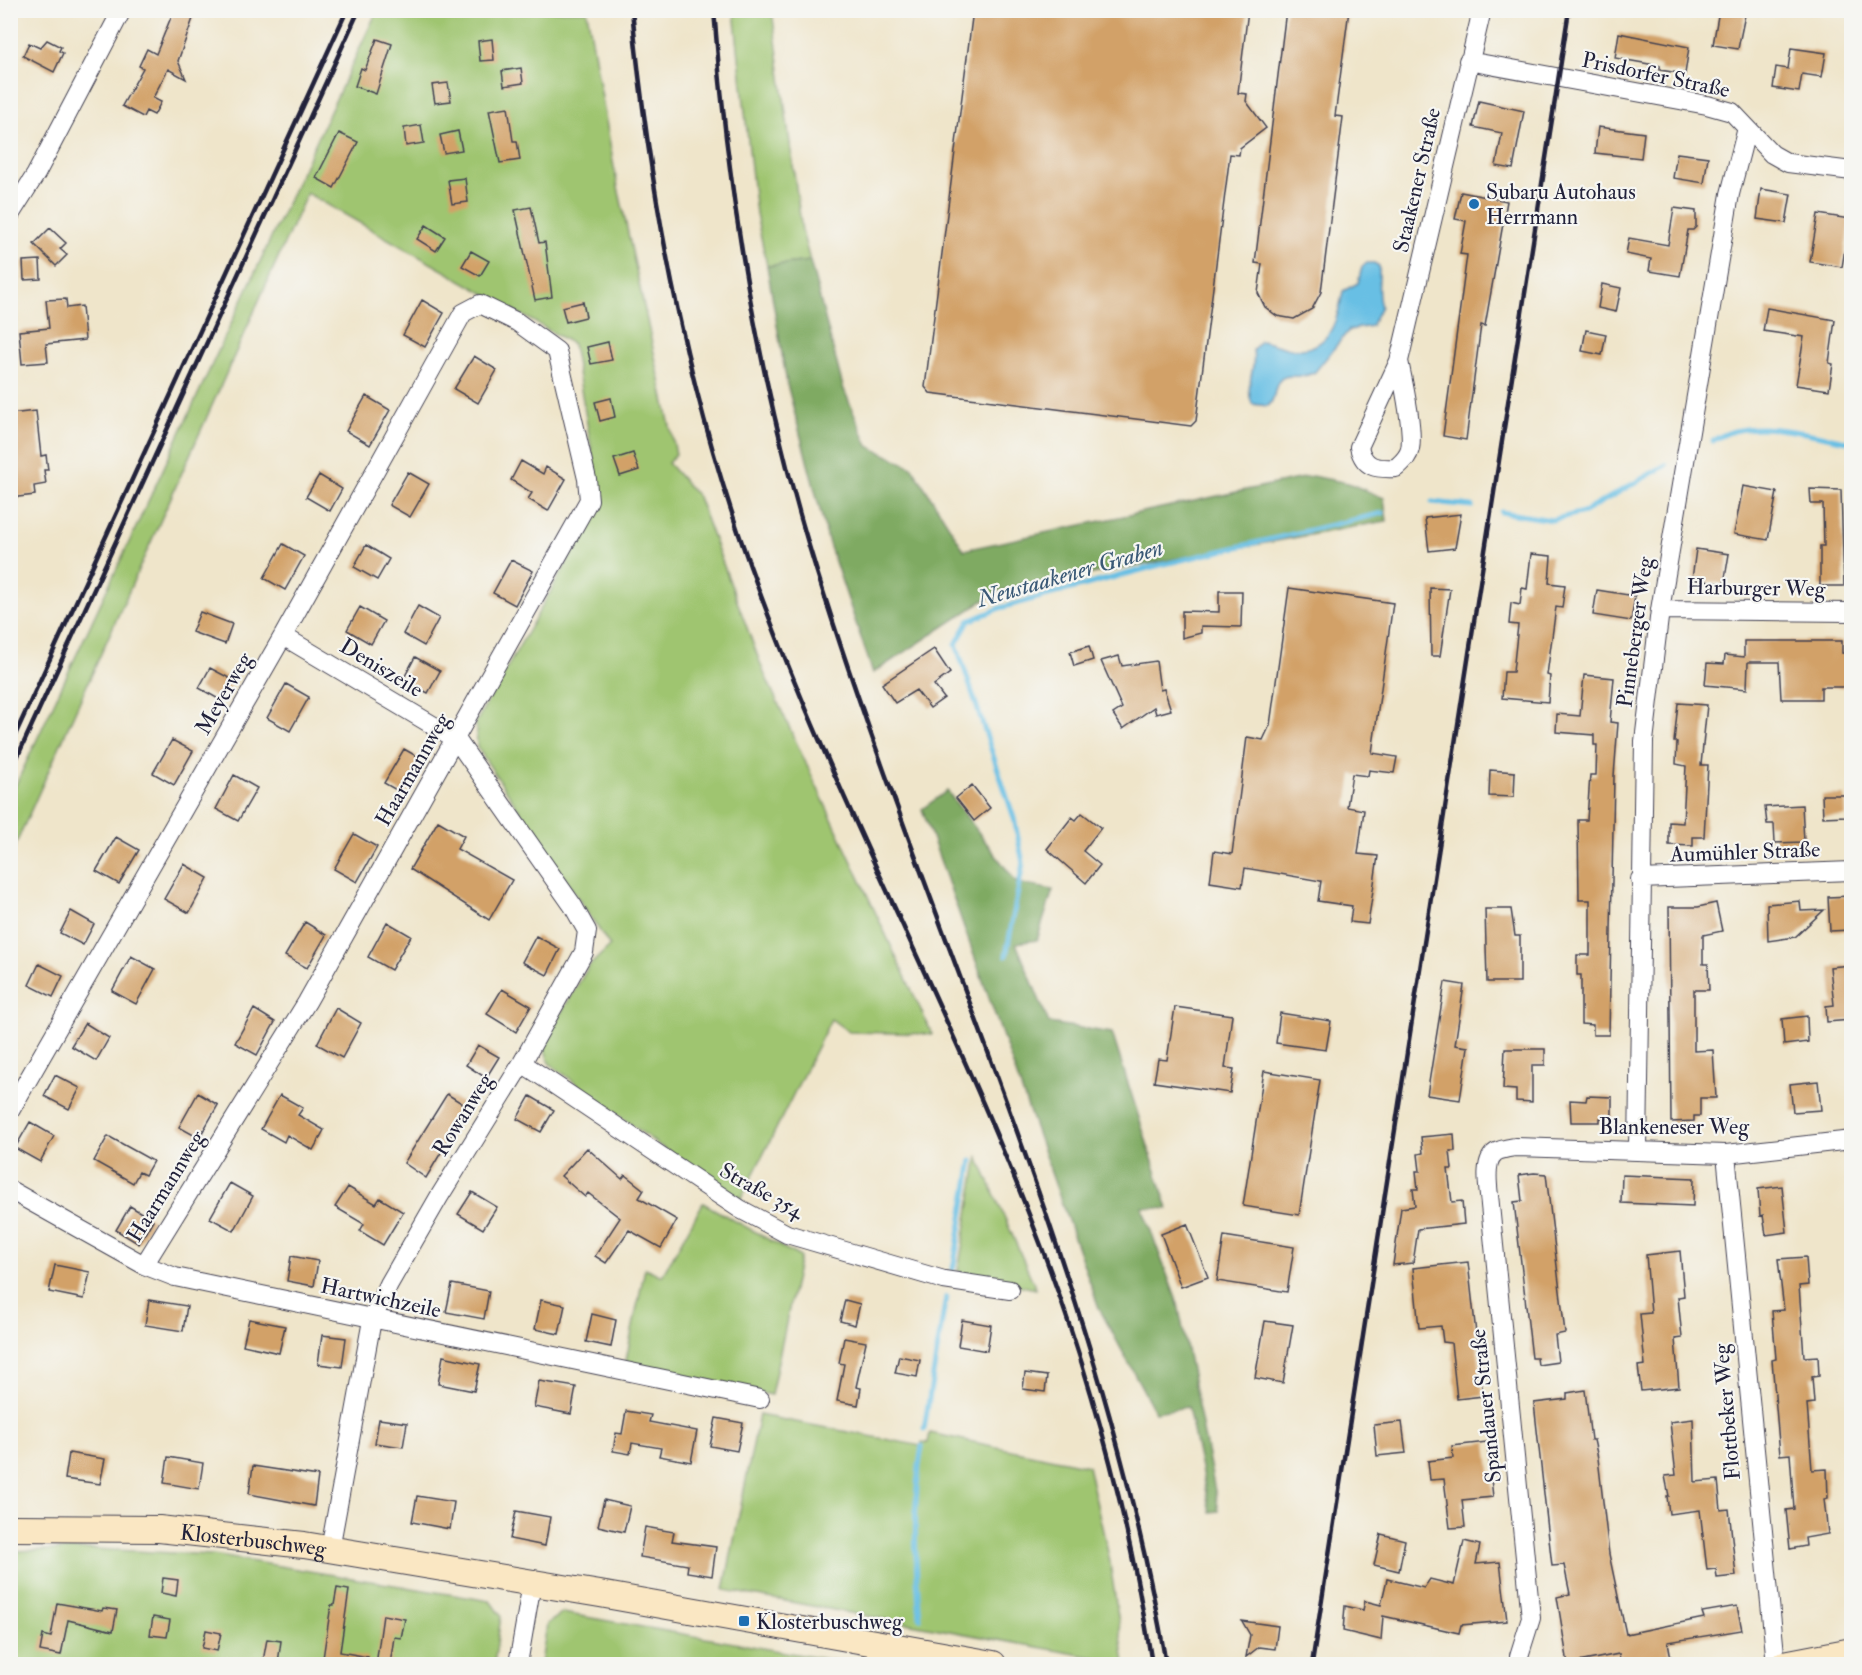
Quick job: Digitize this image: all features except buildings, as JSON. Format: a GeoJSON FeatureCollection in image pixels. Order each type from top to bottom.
{"type":"FeatureCollection","features":[{"type":"Feature","properties":{"kind":"street"},"geometry":{"type":"LineString","coordinates":[[10,215],[36,174],[122,10]]}},
{"type":"Feature","properties":{"kind":"street","name":"Staakener Straße"},"geometry":{"type":"LineString","coordinates":[[1399,361],[1406,400],[1410,448],[1405,459],[1396,468],[1370,467],[1362,460],[1359,447],[1399,361],[1468,61],[1482,10]]}},
{"type":"Feature","properties":{"kind":"street","name":"Prisdorfer Straße"},"geometry":{"type":"LineString","coordinates":[[1468,61],[1707,105],[1732,112],[1772,154],[1788,163],[1851,171]]}},
{"type":"Feature","properties":{"kind":"street","name":"Pinneberger Weg"},"geometry":{"type":"LineString","coordinates":[[1638,1150],[1640,879],[1644,741],[1660,610],[1724,227],[1747,128]]}},
{"type":"Feature","properties":{"kind":"street","name":"Meyerweg"},"geometry":{"type":"LineString","coordinates":[[10,1111],[283,636],[463,313],[480,304]]}},
{"type":"Feature","properties":{"kind":"street","name":"Haarmannweg"},"geometry":{"type":"LineString","coordinates":[[144,1265],[307,1002],[589,500],[587,479],[557,351],[517,322],[480,304]]}},
{"type":"Feature","properties":{"kind":"street","name":"Harburger Weg"},"geometry":{"type":"LineString","coordinates":[[1660,610],[1851,612]]}},
{"type":"Feature","properties":{"kind":"street","name":"Deniszeile"},"geometry":{"type":"LineString","coordinates":[[283,636],[456,739]]}},
{"type":"Feature","properties":{"kind":"street","name":"Rowanweg"},"geometry":{"type":"LineString","coordinates":[[330,1549],[372,1320],[389,1284],[439,1197],[522,1063],[584,952],[587,931],[573,906],[456,739]]}},
{"type":"Feature","properties":{"kind":"street","name":"Aumühler Straße"},"geometry":{"type":"LineString","coordinates":[[1640,879],[1851,871]]}},
{"type":"Feature","properties":{"kind":"street","name":"Straße 354"},"geometry":{"type":"LineString","coordinates":[[522,1063],[740,1209],[787,1234],[944,1280],[1010,1290]]}},
{"type":"Feature","properties":{"kind":"street","name":"Blankeneser Weg"},"geometry":{"type":"LineString","coordinates":[[1497,1152],[1515,1147],[1726,1154],[1851,1140]]}},
{"type":"Feature","properties":{"kind":"street","name":"Spandauer Straße"},"geometry":{"type":"LineString","coordinates":[[1497,1152],[1491,1157],[1488,1171],[1490,1204],[1531,1618],[1519,1656]]}},
{"type":"Feature","properties":{"kind":"street","name":"Flottbeker Weg"},"geometry":{"type":"LineString","coordinates":[[1726,1154],[1776,1665]]}},
{"type":"Feature","properties":{"kind":"street","name":"Hartwichzeile"},"geometry":{"type":"LineString","coordinates":[[10,1190],[144,1265],[175,1277],[372,1320],[760,1399]]}},
{"type":"Feature","properties":{"kind":"street","name":"Klosterbuschweg"},"geometry":{"type":"LineString","coordinates":[[10,1528],[159,1529],[221,1534],[330,1549],[532,1582],[993,1665]]}},
{"type":"Feature","properties":{"kind":"street"},"geometry":{"type":"LineString","coordinates":[[518,1665],[532,1582]]}},
{"type":"Feature","properties":{"kind":"street"},"geometry":{"type":"LineString","coordinates":[[1784,1665],[1851,1651]]}},
{"type":"Feature","properties":{"kind":"green space"},"geometry":{"type":"Polygon","coordinates":[[[377,11],[587,11],[615,173],[676,454],[668,463],[698,497],[764,673],[932,1034],[849,1032],[831,1019],[741,1199],[660,1146],[549,1063],[543,1043],[589,966],[610,946],[477,747],[476,722],[601,503],[573,344],[307,193],[11,855],[11,795],[377,11]]]}},
{"type":"Feature","properties":{"kind":"green space"},"geometry":{"type":"Polygon","coordinates":[[[734,11],[772,11],[802,231],[810,261],[767,266],[756,214],[734,11]]]}},
{"type":"Feature","properties":{"kind":"green space"},"geometry":{"type":"Polygon","coordinates":[[[810,261],[843,387],[868,446],[912,467],[964,550],[1312,476],[1348,483],[1384,498],[1387,521],[998,591],[873,673],[829,544],[787,384],[767,266],[810,261]]]}},
{"type":"Feature","properties":{"kind":"green space"},"geometry":{"type":"Polygon","coordinates":[[[947,791],[1017,883],[1053,890],[1037,940],[1016,943],[1049,1023],[1112,1033],[1168,1209],[1142,1207],[1178,1304],[1219,1511],[1210,1512],[1188,1407],[1155,1412],[1099,1308],[922,809],[947,791]]]}},
{"type":"Feature","properties":{"kind":"green space"},"geometry":{"type":"Polygon","coordinates":[[[978,1157],[1036,1289],[987,1279],[987,1282],[958,1271],[978,1157]]]}},
{"type":"Feature","properties":{"kind":"green space"},"geometry":{"type":"Polygon","coordinates":[[[703,1203],[800,1257],[771,1395],[625,1365],[645,1268],[662,1276],[703,1203]]]}},
{"type":"Feature","properties":{"kind":"green space"},"geometry":{"type":"Polygon","coordinates":[[[759,1415],[921,1446],[922,1442],[928,1443],[930,1433],[1088,1466],[1109,1557],[1125,1663],[724,1590],[759,1415]]]}},
{"type":"Feature","properties":{"kind":"green space"},"geometry":{"type":"Polygon","coordinates":[[[94,1549],[213,1555],[490,1601],[501,1616],[494,1664],[11,1664],[10,1551],[94,1549]]]}},
{"type":"Feature","properties":{"kind":"green space"},"geometry":{"type":"Polygon","coordinates":[[[563,1613],[853,1664],[541,1664],[547,1624],[563,1613]]]}},
{"type":"Feature","properties":{"kind":"water"},"geometry":{"type":"Polygon","coordinates":[[[1367,263],[1379,266],[1378,292],[1381,306],[1371,326],[1349,330],[1315,372],[1304,376],[1282,378],[1268,406],[1252,404],[1249,390],[1253,350],[1260,341],[1292,349],[1305,349],[1323,340],[1334,323],[1343,291],[1358,283],[1362,267],[1367,263]]]}},
{"type":"Feature","properties":{"kind":"waterway","name":"Neustaakener Graben"},"geometry":{"type":"LineString","coordinates":[[1713,441],[1727,433],[1762,428],[1852,442]]}},
{"type":"Feature","properties":{"kind":"waterway","name":"Neustaakener Graben"},"geometry":{"type":"LineString","coordinates":[[1501,512],[1552,520],[1584,512],[1666,465]]}},
{"type":"Feature","properties":{"kind":"waterway","name":"Neustaakener Graben"},"geometry":{"type":"LineString","coordinates":[[1432,502],[1472,506]]}},
{"type":"Feature","properties":{"kind":"waterway","name":"Neustaakener Graben"},"geometry":{"type":"LineString","coordinates":[[1006,956],[1023,863],[1014,818],[956,644],[969,621],[1000,608],[1160,565],[1383,513]]}},
{"type":"Feature","properties":{"kind":"waterway","name":"Neustaakener Graben"},"geometry":{"type":"LineString","coordinates":[[953,1269],[972,1160]]}},
{"type":"Feature","properties":{"kind":"waterway","name":"Neustaakener Graben"},"geometry":{"type":"LineString","coordinates":[[924,1429],[946,1297]]}},
{"type":"Feature","properties":{"kind":"waterway","name":"Neustaakener Graben"},"geometry":{"type":"LineString","coordinates":[[920,1618],[915,1532],[922,1446]]}},
{"type":"Feature","properties":{"kind":"railway"},"geometry":{"type":"LineString","coordinates":[[10,746],[347,10]]}},
{"type":"Feature","properties":{"kind":"railway"},"geometry":{"type":"LineString","coordinates":[[10,773],[359,10]]}},
{"type":"Feature","properties":{"kind":"railway"},"geometry":{"type":"LineString","coordinates":[[632,10],[660,222],[689,361],[727,498],[781,649],[815,731],[997,1135],[1051,1271],[1087,1382],[1118,1494],[1152,1664]]}},
{"type":"Feature","properties":{"kind":"railway"},"geometry":{"type":"LineString","coordinates":[[714,10],[727,146],[747,281],[774,414],[809,546],[854,686],[903,824],[1006,1100],[1099,1378],[1137,1520],[1166,1664]]}},
{"type":"Feature","properties":{"kind":"railway"},"geometry":{"type":"LineString","coordinates":[[1312,1664],[1569,10]]}},
{"type":"Feature","properties":{"kind":"place","name":"Subaru Autohaus Herrmann"},"geometry":{"type":"Point","coordinates":[1474,204]}},
{"type":"Feature","properties":{"kind":"place","name":"Klosterbuschweg"},"geometry":{"type":"Point","coordinates":[744,1621]}}]}
